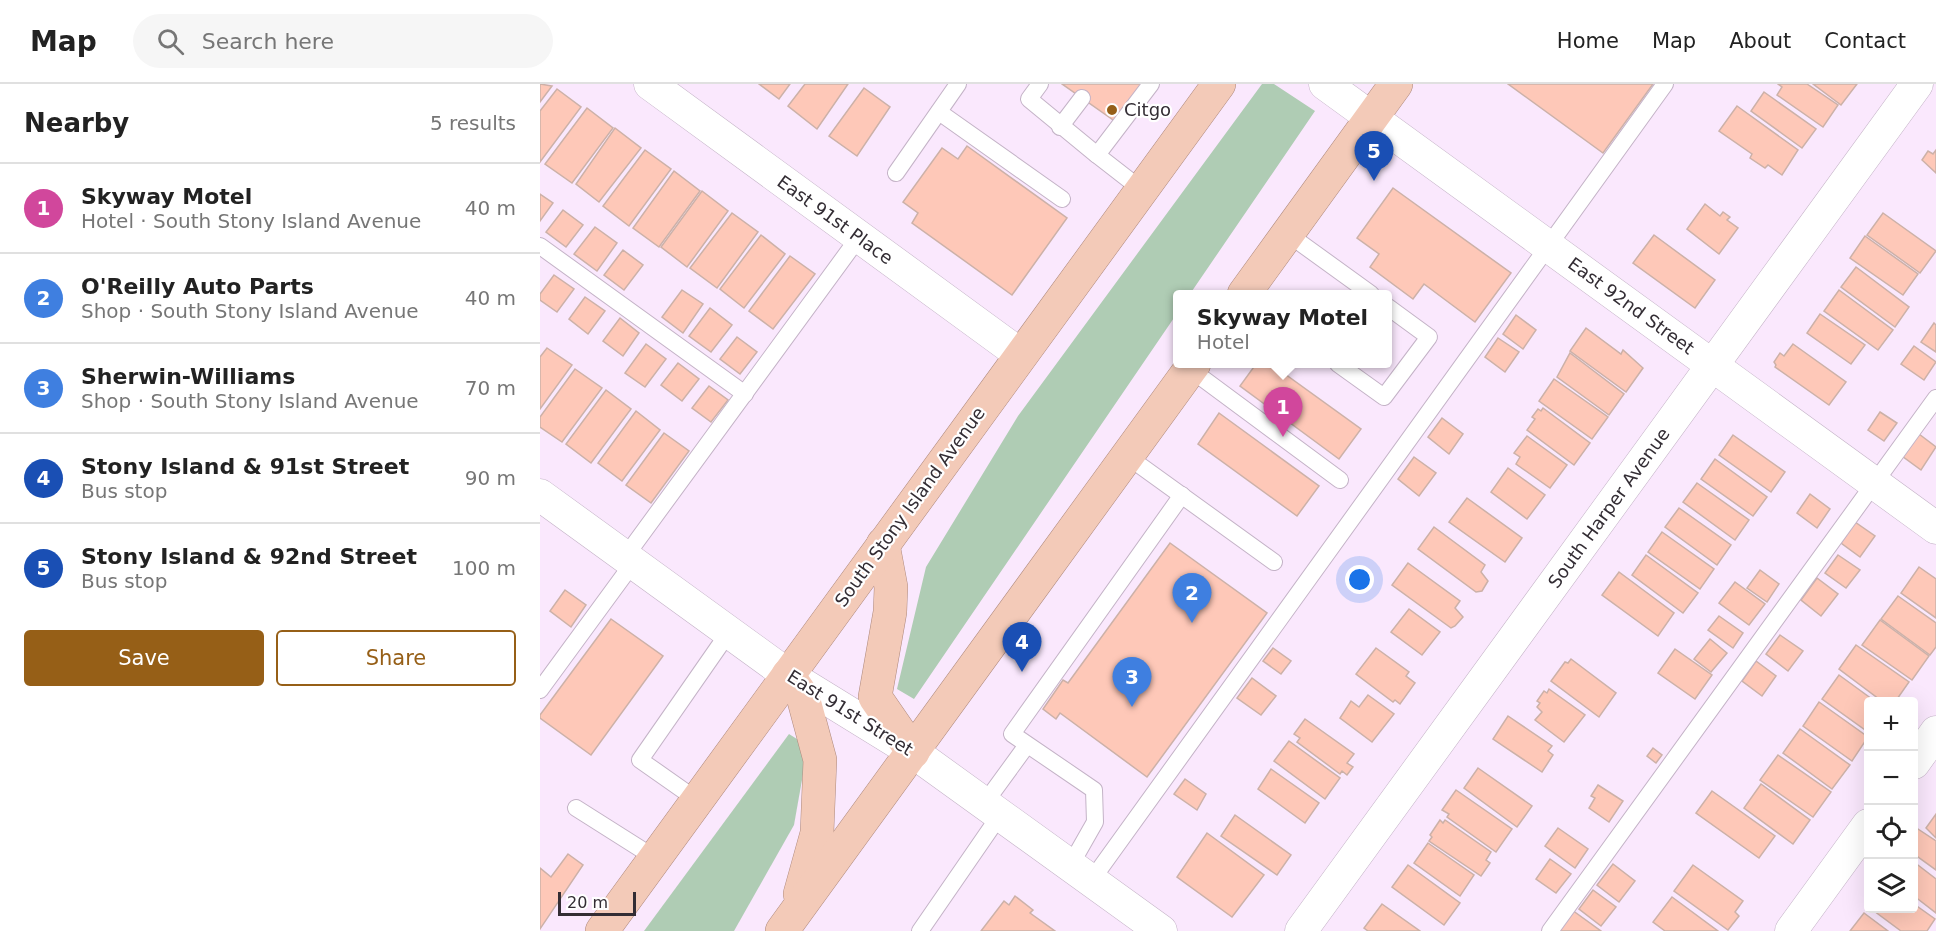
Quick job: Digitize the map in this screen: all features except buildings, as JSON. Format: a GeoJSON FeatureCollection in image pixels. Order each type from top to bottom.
{"type":"FeatureCollection","features":[{"type":"Feature","properties":{"kind":"highway"},"geometry":{"type":"LineString","coordinates":[[1247,290],[1396,84]]}},
{"type":"Feature","properties":{"kind":"highway","name":"South Stony Island Avenue"},"geometry":{"type":"LineString","coordinates":[[602,931],[1142,190],[1208,88]]}},
{"type":"Feature","properties":{"kind":"highway"},"geometry":{"type":"LineString","coordinates":[[789,922],[1191,368]]}},
{"type":"Feature","properties":{"kind":"highway"},"geometry":{"type":"LineString","coordinates":[[883,544],[891,586],[891,612],[875,697],[913,752]]}},
{"type":"Feature","properties":{"kind":"highway"},"geometry":{"type":"LineString","coordinates":[[788,675],[803,696],[820,760],[817,833],[789,922]]}},
{"type":"Feature","properties":{"kind":"street","name":"East 91st Place"},"geometry":{"type":"LineString","coordinates":[[650,84],[1021,355]]}},
{"type":"Feature","properties":{"kind":"street","name":"East 92nd Street"},"geometry":{"type":"LineString","coordinates":[[1325,84],[1936,528]]}},
{"type":"Feature","properties":{"kind":"street","name":"South Harper Avenue"},"geometry":{"type":"LineString","coordinates":[[1301,931],[1917,84]]}},
{"type":"Feature","properties":{"kind":"street","name":"East 91st Street"},"geometry":{"type":"LineString","coordinates":[[540,495],[788,675],[913,752],[1161,931]]}},
{"type":"Feature","properties":{"kind":"street"},"geometry":{"type":"LineString","coordinates":[[1918,757],[1936,732]]}},
{"type":"Feature","properties":{"kind":"street"},"geometry":{"type":"LineString","coordinates":[[1791,931],[1864,832]]}},
{"type":"Feature","properties":{"kind":"lane"},"geometry":{"type":"LineString","coordinates":[[896,173],[958,84]]}},
{"type":"Feature","properties":{"kind":"lane"},"geometry":{"type":"LineString","coordinates":[[1041,84],[1029,99],[1060,127],[1142,190]]}},
{"type":"Feature","properties":{"kind":"lane"},"geometry":{"type":"LineString","coordinates":[[1097,155],[1151,84]]}},
{"type":"Feature","properties":{"kind":"lane"},"geometry":{"type":"LineString","coordinates":[[1081,873],[1548,246],[1665,84]]}},
{"type":"Feature","properties":{"kind":"lane"},"geometry":{"type":"LineString","coordinates":[[1060,127],[1082,98]]}},
{"type":"Feature","properties":{"kind":"lane"},"geometry":{"type":"LineString","coordinates":[[939,112],[1062,199]]}},
{"type":"Feature","properties":{"kind":"lane"},"geometry":{"type":"LineString","coordinates":[[1288,234],[1365,290]]}},
{"type":"Feature","properties":{"kind":"lane"},"geometry":{"type":"LineString","coordinates":[[540,690],[745,394],[859,237]]}},
{"type":"Feature","properties":{"kind":"lane"},"geometry":{"type":"LineString","coordinates":[[540,246],[745,394]]}},
{"type":"Feature","properties":{"kind":"lane"},"geometry":{"type":"LineString","coordinates":[[1345,368],[1384,397],[1429,337],[1392,310]]}},
{"type":"Feature","properties":{"kind":"lane"},"geometry":{"type":"LineString","coordinates":[[1195,368],[1340,480]]}},
{"type":"Feature","properties":{"kind":"lane"},"geometry":{"type":"LineString","coordinates":[[1550,931],[1936,398]]}},
{"type":"Feature","properties":{"kind":"lane"},"geometry":{"type":"LineString","coordinates":[[1127,456],[1274,562]]}},
{"type":"Feature","properties":{"kind":"lane"},"geometry":{"type":"LineString","coordinates":[[1081,873],[1095,822],[1094,790],[1012,734],[1182,495]]}},
{"type":"Feature","properties":{"kind":"lane"},"geometry":{"type":"LineString","coordinates":[[697,800],[640,760],[729,632]]}},
{"type":"Feature","properties":{"kind":"lane"},"geometry":{"type":"LineString","coordinates":[[922,931],[1028,745]]}},
{"type":"Feature","properties":{"kind":"lane"},"geometry":{"type":"LineString","coordinates":[[576,808],[655,858]]}},
{"type":"Feature","properties":{"kind":"green space"},"geometry":{"type":"Polygon","coordinates":[[[1262,84],[1274,84],[1315,111],[1193,290],[1173,290],[1173,319],[914,699],[897,689],[926,567],[1018,416],[1262,84]]]}},
{"type":"Feature","properties":{"kind":"green space"},"geometry":{"type":"Polygon","coordinates":[[[789,734],[808,746],[794,825],[734,931],[644,931],[789,734]]]}},
{"type":"Feature","properties":{"kind":"place","name":"Citgo"},"geometry":{"type":"Point","coordinates":[1112,110]}},
{"type":"Feature","properties":{"kind":"place","name":"Stony Island & 92nd Street"},"geometry":{"type":"Point","coordinates":[1374,181]}},
{"type":"Feature","properties":{"kind":"place","name":"Skyway Motel"},"geometry":{"type":"Point","coordinates":[1283,437]}},
{"type":"Feature","properties":{"kind":"place","name":"O'Reilly Auto Parts"},"geometry":{"type":"Point","coordinates":[1192,623]}},
{"type":"Feature","properties":{"kind":"place","name":"Stony Island & 91st Street"},"geometry":{"type":"Point","coordinates":[1022,672]}},
{"type":"Feature","properties":{"kind":"place","name":"Sherwin-Williams"},"geometry":{"type":"Point","coordinates":[1132,707]}}]}
